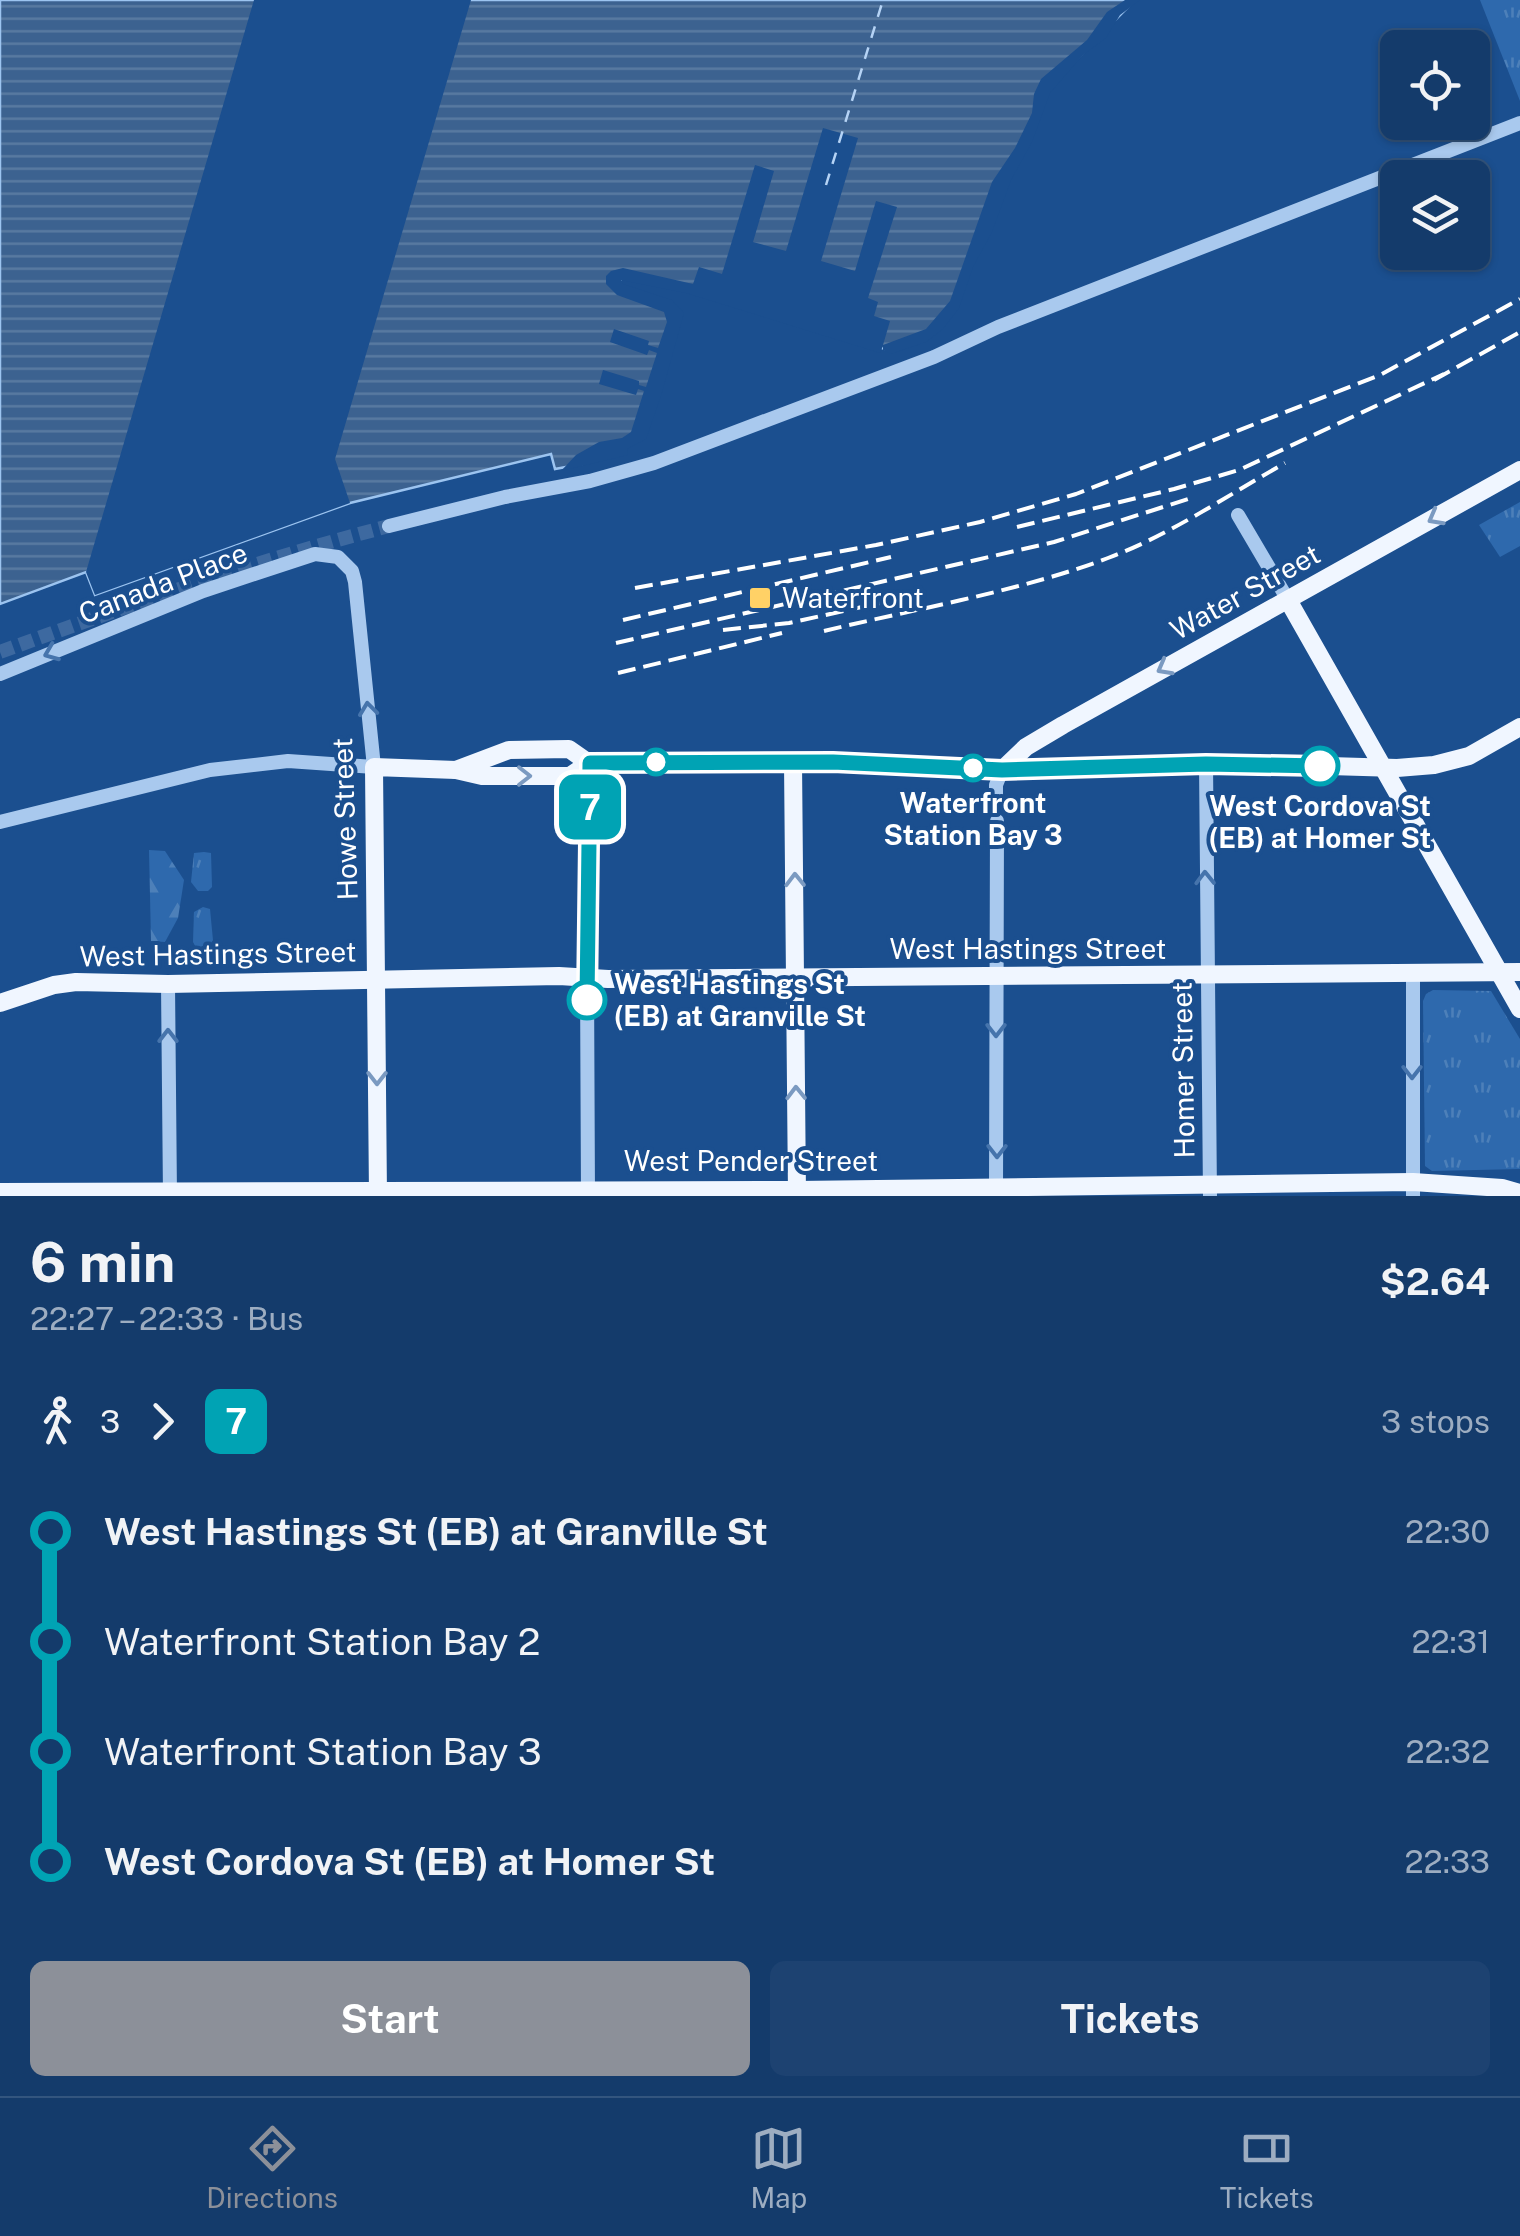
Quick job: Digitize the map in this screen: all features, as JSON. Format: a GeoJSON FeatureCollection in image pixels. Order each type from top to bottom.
{"type":"FeatureCollection","features":[{"type":"Feature","properties":{"kind":"main road","name":"Water Street"},"geometry":{"type":"LineString","coordinates":[[1002,770],[1032,743],[1520,470]]}},
{"type":"Feature","properties":{"kind":"main road"},"geometry":{"type":"LineString","coordinates":[[1288,600],[1520,1009]]}},
{"type":"Feature","properties":{"kind":"main road"},"geometry":{"type":"LineString","coordinates":[[374,767],[456,770],[482,776],[570,776],[590,763],[794,762],[1002,770],[1206,764],[1382,768],[1451,761],[1484,749],[1520,727]]}},
{"type":"Feature","properties":{"kind":"main road"},"geometry":{"type":"LineString","coordinates":[[456,770],[509,750],[569,749],[590,763]]}},
{"type":"Feature","properties":{"kind":"main road"},"geometry":{"type":"LineString","coordinates":[[794,762],[798,1193]]}},
{"type":"Feature","properties":{"kind":"main road"},"geometry":{"type":"LineString","coordinates":[[587,977],[590,763]]}},
{"type":"Feature","properties":{"kind":"main road","name":"Howe Street"},"geometry":{"type":"LineString","coordinates":[[374,767],[378,1193]]}},
{"type":"Feature","properties":{"kind":"main road","name":"West Hastings Street"},"geometry":{"type":"LineString","coordinates":[[0,1004],[54,984],[76,982],[1520,972]]}},
{"type":"Feature","properties":{"kind":"main road","name":"West Pender Street"},"geometry":{"type":"LineString","coordinates":[[0,1192],[798,1193],[1514,1187]]}},
{"type":"Feature","properties":{"kind":"street"},"geometry":{"type":"LineString","coordinates":[[388,526],[505,496],[590,481],[672,457],[1520,123]]}},
{"type":"Feature","properties":{"kind":"street"},"geometry":{"type":"LineString","coordinates":[[1238,515],[1288,600]]}},
{"type":"Feature","properties":{"kind":"street","name":"Canada Place"},"geometry":{"type":"LineString","coordinates":[[0,674],[227,582],[315,554],[338,557],[345,563]]}},
{"type":"Feature","properties":{"kind":"street","name":"Howe Street"},"geometry":{"type":"LineString","coordinates":[[345,563],[355,582],[374,767]]}},
{"type":"Feature","properties":{"kind":"street"},"geometry":{"type":"LineString","coordinates":[[0,822],[210,770],[288,761],[374,767]]}},
{"type":"Feature","properties":{"kind":"street","name":"Homer Street"},"geometry":{"type":"LineString","coordinates":[[1206,764],[1210,1190]]}},
{"type":"Feature","properties":{"kind":"street"},"geometry":{"type":"LineString","coordinates":[[996,804],[996,785],[1002,770]]}},
{"type":"Feature","properties":{"kind":"street"},"geometry":{"type":"LineString","coordinates":[[996,821],[996,1191]]}},
{"type":"Feature","properties":{"kind":"street"},"geometry":{"type":"LineString","coordinates":[[1413,974],[1413,1189]]}},
{"type":"Feature","properties":{"kind":"street"},"geometry":{"type":"LineString","coordinates":[[587,977],[588,1192]]}},
{"type":"Feature","properties":{"kind":"street"},"geometry":{"type":"LineString","coordinates":[[168,984],[170,1194]]}},
{"type":"Feature","properties":{"kind":"green space"},"geometry":{"type":"Polygon","coordinates":[[[1480,0],[1520,0],[1520,101],[1480,0]]]}},
{"type":"Feature","properties":{"kind":"green space"},"geometry":{"type":"Polygon","coordinates":[[[1520,502],[1520,546],[1500,557],[1479,525],[1520,502]]]}},
{"type":"Feature","properties":{"kind":"green space"},"geometry":{"type":"Polygon","coordinates":[[[149,850],[165,851],[184,880],[178,918],[165,942],[151,941],[149,850]]]}},
{"type":"Feature","properties":{"kind":"green space"},"geometry":{"type":"Polygon","coordinates":[[[194,853],[211,853],[212,887],[198,891],[191,882],[194,853]]]}},
{"type":"Feature","properties":{"kind":"green space"},"geometry":{"type":"Polygon","coordinates":[[[203,907],[210,909],[214,951],[209,957],[199,953],[193,942],[194,912],[203,907]]]}},
{"type":"Feature","properties":{"kind":"green space"},"geometry":{"type":"Polygon","coordinates":[[[1433,990],[1491,991],[1520,1039],[1520,1169],[1432,1171],[1425,1166],[1423,1001],[1433,990]]]}},
{"type":"Feature","properties":{"kind":"shaded area"},"geometry":{"type":"Polygon","coordinates":[[[0,0],[1135,0],[1046,90],[988,230],[938,329],[888,350],[687,288],[625,274],[617,284],[676,309],[644,435],[582,464],[555,469],[551,454],[350,503],[95,595],[86,572],[0,604],[0,0]]]}},
{"type":"Feature","properties":{"kind":"pier"},"geometry":{"type":"Polygon","coordinates":[[[254,0],[471,0],[335,459],[350,503],[95,595],[86,572],[254,0]]]}},
{"type":"Feature","properties":{"kind":"pier"},"geometry":{"type":"Polygon","coordinates":[[[1125,0],[1140,0],[1120,15],[1106,38],[1083,55],[1050,93],[1032,142],[973,267],[959,308],[943,329],[926,342],[891,354],[883,346],[880,353],[686,293],[621,280],[672,300],[684,313],[661,396],[646,439],[627,449],[628,455],[561,471],[576,455],[599,442],[622,438],[631,432],[644,391],[638,389],[636,395],[599,384],[603,370],[639,381],[639,385],[646,387],[657,353],[649,350],[647,355],[610,342],[614,329],[658,348],[667,322],[664,312],[617,295],[606,284],[606,276],[623,268],[693,284],[699,267],[722,274],[755,165],[774,171],[753,242],[786,251],[823,128],[858,138],[821,261],[855,271],[876,201],[897,207],[868,298],[878,302],[874,316],[890,321],[883,345],[926,329],[950,301],[992,182],[1032,113],[1041,79],[1087,40],[1107,12],[1125,0]]]}},
{"type":"Feature","properties":{"kind":"ferry route"},"geometry":{"type":"LineString","coordinates":[[826,185],[883,0]]}},
{"type":"Feature","properties":{"kind":"tunnel"},"geometry":{"type":"LineString","coordinates":[[0,652],[193,584],[389,526]]}},
{"type":"Feature","properties":{"kind":"railway"},"geometry":{"type":"LineString","coordinates":[[635,588],[876,545],[980,522],[1076,494],[1380,375],[1520,299]]}},
{"type":"Feature","properties":{"kind":"railway"},"geometry":{"type":"LineString","coordinates":[[1434,380],[1520,332]]}},
{"type":"Feature","properties":{"kind":"railway"},"geometry":{"type":"LineString","coordinates":[[1017,527],[1239,470],[1444,374]]}},
{"type":"Feature","properties":{"kind":"railway"},"geometry":{"type":"LineString","coordinates":[[824,631],[1004,590],[1108,558],[1176,526],[1285,463]]}},
{"type":"Feature","properties":{"kind":"railway"},"geometry":{"type":"LineString","coordinates":[[616,643],[1054,542],[1191,498]]}},
{"type":"Feature","properties":{"kind":"railway"},"geometry":{"type":"LineString","coordinates":[[623,620],[891,557]]}},
{"type":"Feature","properties":{"kind":"railway"},"geometry":{"type":"LineString","coordinates":[[723,630],[789,623],[880,603]]}},
{"type":"Feature","properties":{"kind":"railway"},"geometry":{"type":"LineString","coordinates":[[618,673],[782,633]]}},
{"type":"Feature","properties":{"kind":"bus line","name":"7"},"geometry":{"type":"LineString","coordinates":[[587,1000],[590,763],[833,762],[1002,770],[1206,764],[1320,766]]}},
{"type":"Feature","properties":{"kind":"place","name":"Waterfront"},"geometry":{"type":"Point","coordinates":[760,598]}},
{"type":"Feature","properties":{"kind":"place","name":"West Cordova St (EB) at Homer St"},"geometry":{"type":"Point","coordinates":[1320,766]}},
{"type":"Feature","properties":{"kind":"place","name":"Waterfront Station Bay 3"},"geometry":{"type":"Point","coordinates":[973,768]}},
{"type":"Feature","properties":{"kind":"place","name":"West Hastings St (EB) at Granville St"},"geometry":{"type":"Point","coordinates":[587,1000]}}]}
